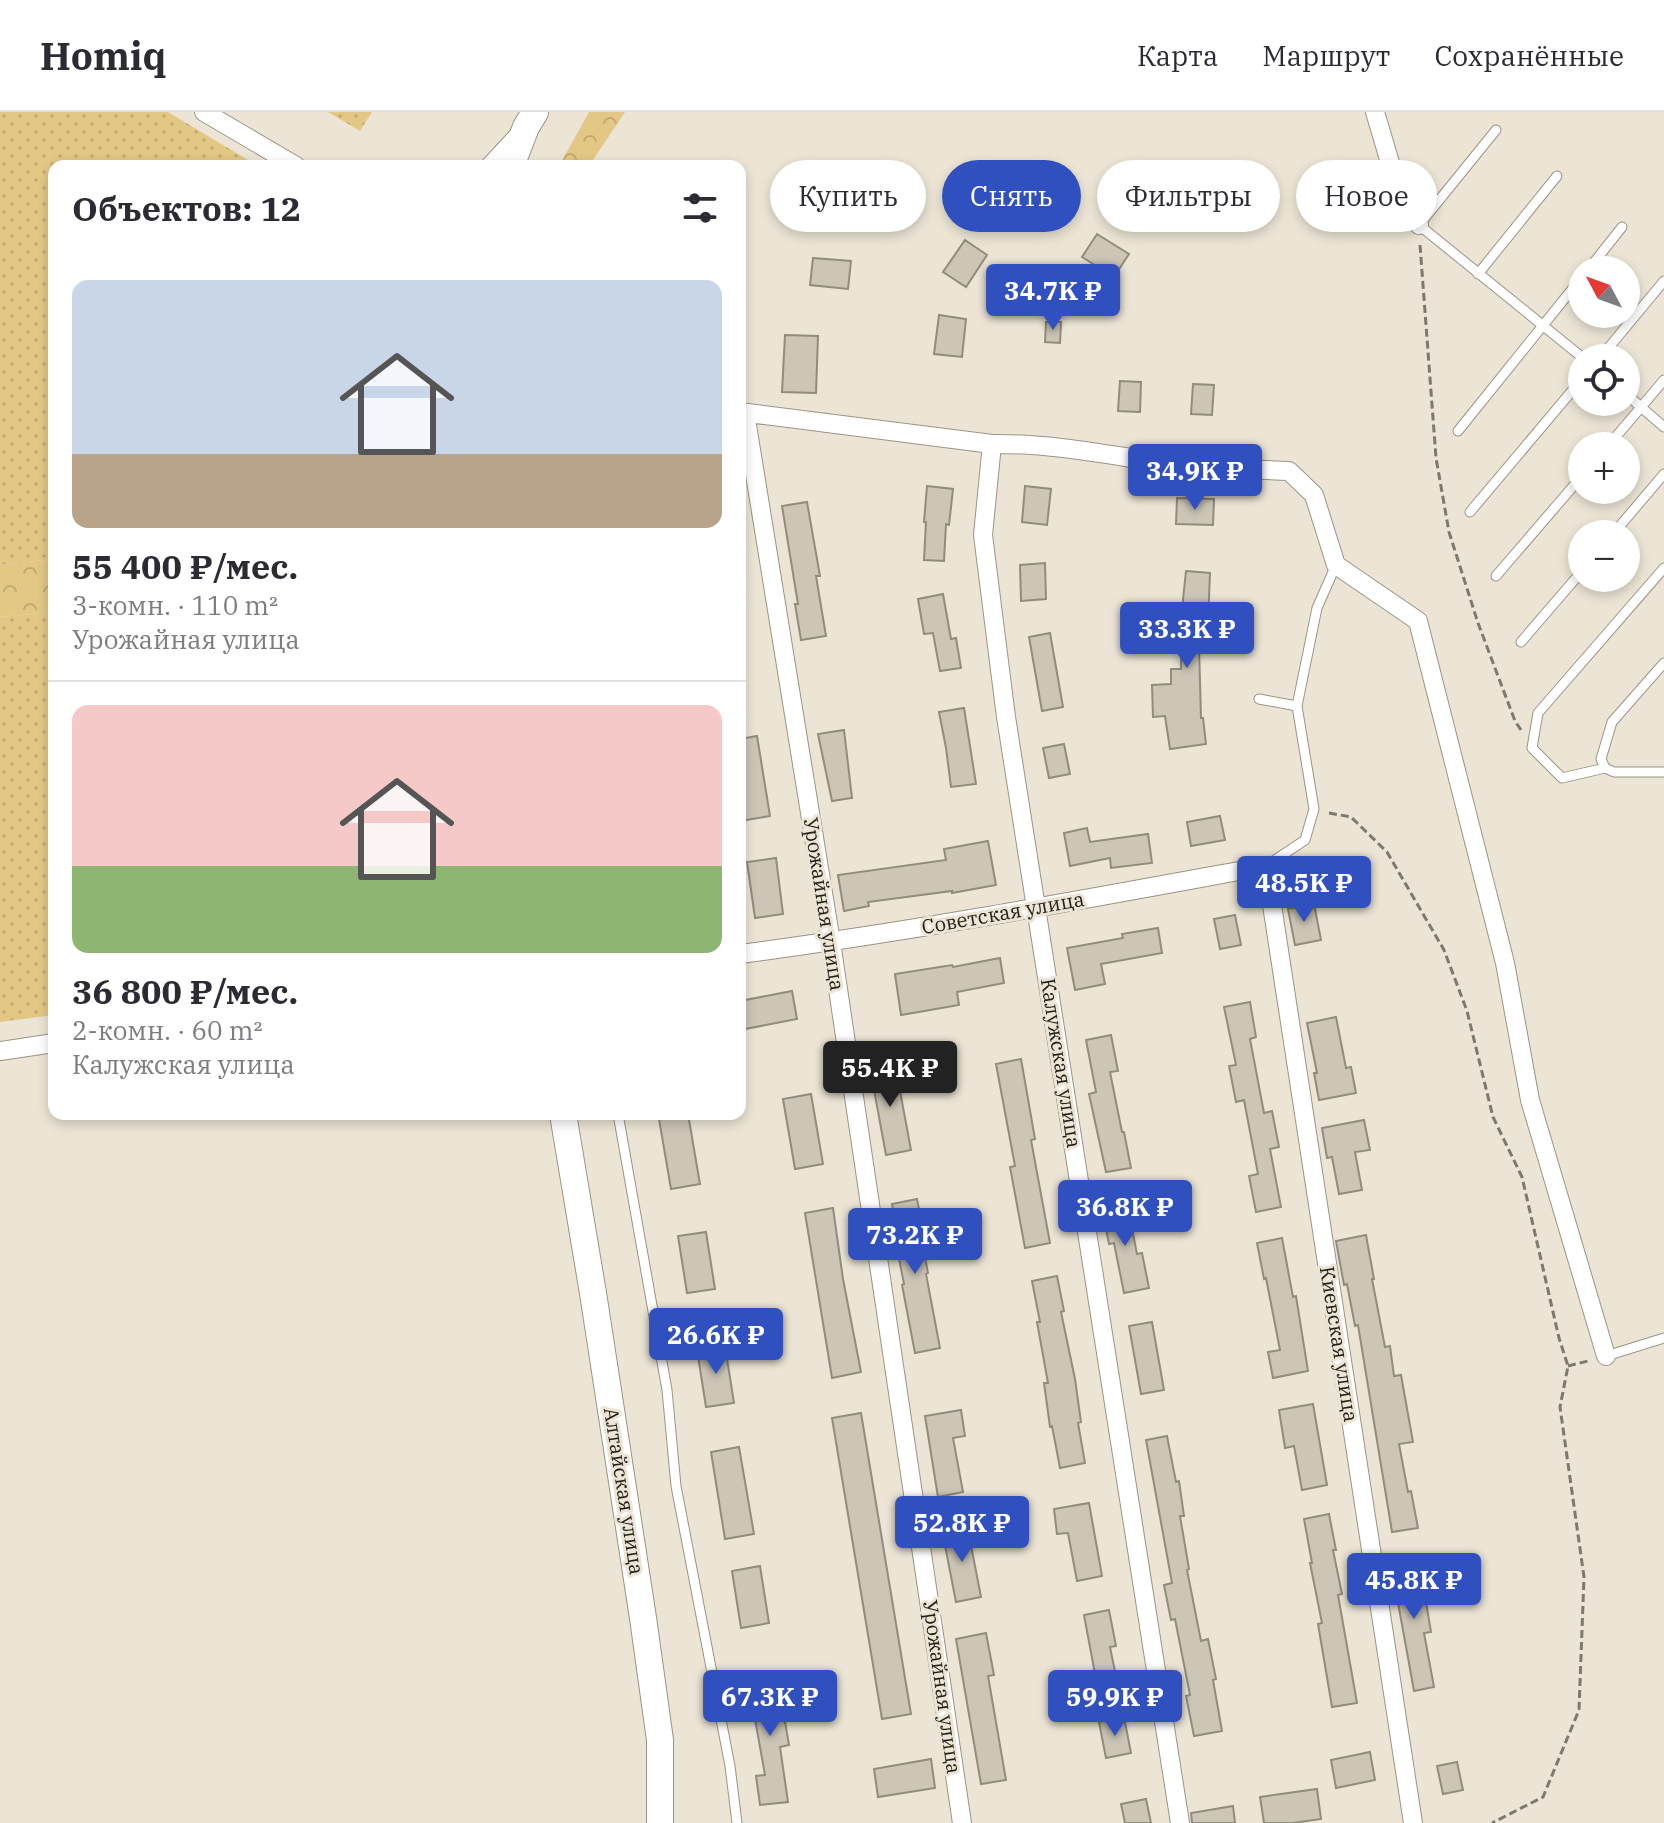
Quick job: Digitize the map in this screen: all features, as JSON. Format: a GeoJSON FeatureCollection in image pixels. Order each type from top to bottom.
{"type":"FeatureCollection","features":[{"type":"Feature","properties":{"kind":"main road"},"geometry":{"type":"LineString","coordinates":[[513,160],[530,120]]}},
{"type":"Feature","properties":{"kind":"main road","name":"Алтайская улица"},"geometry":{"type":"LineString","coordinates":[[564,1120],[660,1740],[660,1823]]}},
{"type":"Feature","properties":{"kind":"street"},"geometry":{"type":"LineString","coordinates":[[204,112],[286,160]]}},
{"type":"Feature","properties":{"kind":"street"},"geometry":{"type":"LineString","coordinates":[[1375,112],[1389,160]]}},
{"type":"Feature","properties":{"kind":"street"},"geometry":{"type":"LineString","coordinates":[[495,160],[530,120]]}},
{"type":"Feature","properties":{"kind":"street"},"geometry":{"type":"LineString","coordinates":[[746,413],[992,444],[1066,448],[1187,466],[1289,471],[1314,495],[1336,565],[1418,621],[1505,963],[1530,1100],[1606,1356]]}},
{"type":"Feature","properties":{"kind":"street","name":"Урожайная улица"},"geometry":{"type":"LineString","coordinates":[[746,436],[831,942],[962,1823]]}},
{"type":"Feature","properties":{"kind":"street","name":"Калужская улица"},"geometry":{"type":"LineString","coordinates":[[992,444],[983,535],[1006,717],[1180,1823]]}},
{"type":"Feature","properties":{"kind":"street","name":"Советская улица"},"geometry":{"type":"LineString","coordinates":[[746,953],[1037,908],[1266,866]]}},
{"type":"Feature","properties":{"kind":"street","name":"Киевская улица"},"geometry":{"type":"LineString","coordinates":[[1266,866],[1413,1823]]}},
{"type":"Feature","properties":{"kind":"street"},"geometry":{"type":"LineString","coordinates":[[0,1051],[48,1044]]}},
{"type":"Feature","properties":{"kind":"lane"},"geometry":{"type":"LineString","coordinates":[[1437,203],[1496,130]]}},
{"type":"Feature","properties":{"kind":"lane"},"geometry":{"type":"LineString","coordinates":[[1478,274],[1557,176]]}},
{"type":"Feature","properties":{"kind":"lane"},"geometry":{"type":"LineString","coordinates":[[1599,256],[1622,227]]}},
{"type":"Feature","properties":{"kind":"lane"},"geometry":{"type":"LineString","coordinates":[[1427,232],[1568,346]]}},
{"type":"Feature","properties":{"kind":"lane"},"geometry":{"type":"LineString","coordinates":[[1612,344],[1664,281]]}},
{"type":"Feature","properties":{"kind":"lane"},"geometry":{"type":"LineString","coordinates":[[1458,431],[1568,295]]}},
{"type":"Feature","properties":{"kind":"lane"},"geometry":{"type":"LineString","coordinates":[[1621,432],[1664,380]]}},
{"type":"Feature","properties":{"kind":"lane"},"geometry":{"type":"LineString","coordinates":[[1470,512],[1568,396]]}},
{"type":"Feature","properties":{"kind":"lane"},"geometry":{"type":"LineString","coordinates":[[1642,408],[1664,427]]}},
{"type":"Feature","properties":{"kind":"lane"},"geometry":{"type":"LineString","coordinates":[[1625,520],[1664,474]]}},
{"type":"Feature","properties":{"kind":"lane"},"geometry":{"type":"LineString","coordinates":[[1496,576],[1568,492]]}},
{"type":"Feature","properties":{"kind":"lane"},"geometry":{"type":"LineString","coordinates":[[1266,866],[1305,840],[1314,809],[1297,706],[1317,608],[1336,565]]}},
{"type":"Feature","properties":{"kind":"lane"},"geometry":{"type":"LineString","coordinates":[[1664,568],[1538,713],[1532,748],[1562,778],[1605,768],[1614,772],[1664,772]]}},
{"type":"Feature","properties":{"kind":"lane"},"geometry":{"type":"LineString","coordinates":[[1521,642],[1568,587]]}},
{"type":"Feature","properties":{"kind":"lane"},"geometry":{"type":"LineString","coordinates":[[1605,768],[1601,759],[1612,722],[1664,663]]}},
{"type":"Feature","properties":{"kind":"lane"},"geometry":{"type":"LineString","coordinates":[[1259,699],[1297,706]]}},
{"type":"Feature","properties":{"kind":"lane"},"geometry":{"type":"LineString","coordinates":[[619,1120],[667,1390],[676,1486],[730,1766],[737,1823]]}},
{"type":"Feature","properties":{"kind":"lane"},"geometry":{"type":"LineString","coordinates":[[1606,1356],[1664,1338]]}},
{"type":"Feature","properties":{"kind":"path"},"geometry":{"type":"LineString","coordinates":[[1420,232],[1436,458],[1449,532],[1478,623],[1515,721],[1532,748]]}},
{"type":"Feature","properties":{"kind":"path"},"geometry":{"type":"LineString","coordinates":[[1314,809],[1351,817],[1387,852],[1444,950],[1467,1011],[1493,1117],[1522,1177],[1568,1366],[1560,1407],[1584,1577],[1579,1710],[1543,1797],[1492,1823]]}},
{"type":"Feature","properties":{"kind":"green space"},"geometry":{"type":"Polygon","coordinates":[[[0,112],[168,112],[248,160],[48,160],[48,560],[0,565],[0,112]]]}},
{"type":"Feature","properties":{"kind":"green space"},"geometry":{"type":"Polygon","coordinates":[[[328,112],[372,112],[360,131],[328,112]]]}},
{"type":"Feature","properties":{"kind":"green space"},"geometry":{"type":"Polygon","coordinates":[[[589,112],[625,112],[593,160],[562,160],[589,112]]]}},
{"type":"Feature","properties":{"kind":"green space"},"geometry":{"type":"Polygon","coordinates":[[[48,560],[48,613],[0,617],[0,565],[48,560]]]}},
{"type":"Feature","properties":{"kind":"green space"},"geometry":{"type":"Polygon","coordinates":[[[48,613],[48,1016],[0,1022],[0,617],[48,613]]]}},
{"type":"Feature","properties":{"kind":"building"},"geometry":{"type":"Polygon","coordinates":[[[1097,234],[1129,254],[1114,277],[1082,257],[1097,234]]]}},
{"type":"Feature","properties":{"kind":"building"},"geometry":{"type":"Polygon","coordinates":[[[965,240],[987,255],[966,287],[943,272],[965,240]]]}},
{"type":"Feature","properties":{"kind":"building"},"geometry":{"type":"Polygon","coordinates":[[[813,258],[851,261],[848,289],[810,285],[813,258]]]}},
{"type":"Feature","properties":{"kind":"building"},"geometry":{"type":"Polygon","coordinates":[[[939,315],[966,319],[962,357],[934,354],[939,315]]]}},
{"type":"Feature","properties":{"kind":"building"},"geometry":{"type":"Polygon","coordinates":[[[1046,322],[1061,322],[1060,343],[1045,342],[1046,322]]]}},
{"type":"Feature","properties":{"kind":"building"},"geometry":{"type":"Polygon","coordinates":[[[785,335],[818,336],[816,393],[782,392],[785,335]]]}},
{"type":"Feature","properties":{"kind":"building"},"geometry":{"type":"Polygon","coordinates":[[[1120,381],[1141,382],[1140,412],[1118,411],[1120,381]]]}},
{"type":"Feature","properties":{"kind":"building"},"geometry":{"type":"Polygon","coordinates":[[[1193,384],[1214,385],[1212,415],[1191,414],[1193,384]]]}},
{"type":"Feature","properties":{"kind":"building"},"geometry":{"type":"Polygon","coordinates":[[[927,486],[953,489],[949,525],[946,524],[944,561],[924,560],[927,486]]]}},
{"type":"Feature","properties":{"kind":"building"},"geometry":{"type":"Polygon","coordinates":[[[1025,486],[1051,489],[1047,525],[1022,522],[1025,486]]]}},
{"type":"Feature","properties":{"kind":"building"},"geometry":{"type":"Polygon","coordinates":[[[1177,498],[1214,499],[1213,525],[1176,524],[1177,498]]]}},
{"type":"Feature","properties":{"kind":"building"},"geometry":{"type":"Polygon","coordinates":[[[807,502],[820,576],[816,576],[826,636],[801,640],[782,506],[807,502]]]}},
{"type":"Feature","properties":{"kind":"building"},"geometry":{"type":"Polygon","coordinates":[[[1045,563],[1046,599],[1021,601],[1020,565],[1045,563]]]}},
{"type":"Feature","properties":{"kind":"building"},"geometry":{"type":"Polygon","coordinates":[[[1186,571],[1210,573],[1207,646],[1199,646],[1201,718],[1206,744],[1170,749],[1165,716],[1153,717],[1152,685],[1171,684],[1171,669],[1181,669],[1186,571]]]}},
{"type":"Feature","properties":{"kind":"building"},"geometry":{"type":"Polygon","coordinates":[[[943,594],[951,639],[956,638],[961,668],[940,671],[933,633],[924,634],[918,599],[943,594]]]}},
{"type":"Feature","properties":{"kind":"building"},"geometry":{"type":"Polygon","coordinates":[[[1050,633],[1063,707],[1042,711],[1029,637],[1050,633]]]}},
{"type":"Feature","properties":{"kind":"building"},"geometry":{"type":"Polygon","coordinates":[[[964,708],[976,784],[951,787],[939,712],[964,708]]]}},
{"type":"Feature","properties":{"kind":"building"},"geometry":{"type":"Polygon","coordinates":[[[844,730],[852,798],[832,801],[818,734],[844,730]]]}},
{"type":"Feature","properties":{"kind":"building"},"geometry":{"type":"Polygon","coordinates":[[[757,736],[770,816],[746,820],[746,738],[757,736]]]}},
{"type":"Feature","properties":{"kind":"building"},"geometry":{"type":"Polygon","coordinates":[[[1064,744],[1070,774],[1049,778],[1043,748],[1064,744]]]}},
{"type":"Feature","properties":{"kind":"building"},"geometry":{"type":"Polygon","coordinates":[[[1220,816],[1225,840],[1191,846],[1187,822],[1220,816]]]}},
{"type":"Feature","properties":{"kind":"building"},"geometry":{"type":"Polygon","coordinates":[[[1087,828],[1090,842],[1148,834],[1152,863],[1111,868],[1110,858],[1070,866],[1064,833],[1087,828]]]}},
{"type":"Feature","properties":{"kind":"building"},"geometry":{"type":"Polygon","coordinates":[[[988,841],[996,885],[868,902],[869,906],[844,911],[838,875],[946,860],[944,849],[988,841]]]}},
{"type":"Feature","properties":{"kind":"building"},"geometry":{"type":"Polygon","coordinates":[[[776,858],[783,914],[755,918],[747,862],[776,858]]]}},
{"type":"Feature","properties":{"kind":"building"},"geometry":{"type":"Polygon","coordinates":[[[1314,904],[1321,940],[1295,945],[1288,909],[1314,904]]]}},
{"type":"Feature","properties":{"kind":"building"},"geometry":{"type":"Polygon","coordinates":[[[1235,915],[1241,945],[1220,949],[1214,919],[1235,915]]]}},
{"type":"Feature","properties":{"kind":"building"},"geometry":{"type":"Polygon","coordinates":[[[1158,928],[1162,953],[1101,964],[1105,984],[1075,990],[1067,948],[1158,928]]]}},
{"type":"Feature","properties":{"kind":"building"},"geometry":{"type":"Polygon","coordinates":[[[1000,958],[1004,983],[957,992],[959,1005],[901,1015],[895,974],[1000,958]]]}},
{"type":"Feature","properties":{"kind":"building"},"geometry":{"type":"Polygon","coordinates":[[[792,991],[797,1019],[746,1029],[746,1000],[792,991]]]}},
{"type":"Feature","properties":{"kind":"building"},"geometry":{"type":"Polygon","coordinates":[[[1250,1002],[1256,1037],[1250,1039],[1264,1113],[1272,1111],[1279,1147],[1270,1149],[1281,1207],[1256,1212],[1249,1176],[1258,1174],[1244,1100],[1236,1102],[1229,1066],[1236,1065],[1224,1007],[1250,1002]]]}},
{"type":"Feature","properties":{"kind":"building"},"geometry":{"type":"Polygon","coordinates":[[[1336,1017],[1346,1068],[1351,1067],[1356,1093],[1319,1100],[1307,1023],[1336,1017]]]}},
{"type":"Feature","properties":{"kind":"building"},"geometry":{"type":"Polygon","coordinates":[[[1111,1035],[1118,1071],[1110,1072],[1131,1168],[1106,1172],[1089,1094],[1096,1092],[1086,1040],[1111,1035]]]}},
{"type":"Feature","properties":{"kind":"building"},"geometry":{"type":"Polygon","coordinates":[[[1021,1059],[1035,1139],[1031,1140],[1050,1243],[1025,1248],[1010,1167],[1015,1166],[996,1064],[1021,1059]]]}},
{"type":"Feature","properties":{"kind":"building"},"geometry":{"type":"Polygon","coordinates":[[[895,1064],[911,1150],[886,1155],[870,1068],[895,1064]]]}},
{"type":"Feature","properties":{"kind":"building"},"geometry":{"type":"Polygon","coordinates":[[[811,1094],[823,1164],[795,1169],[783,1099],[811,1094]]]}},
{"type":"Feature","properties":{"kind":"building"},"geometry":{"type":"Polygon","coordinates":[[[659,1120],[689,1120],[700,1184],[671,1189],[659,1120]]]}},
{"type":"Feature","properties":{"kind":"building"},"geometry":{"type":"Polygon","coordinates":[[[1364,1120],[1370,1150],[1355,1152],[1362,1190],[1339,1194],[1332,1157],[1327,1158],[1322,1128],[1364,1120]]]}},
{"type":"Feature","properties":{"kind":"building"},"geometry":{"type":"Polygon","coordinates":[[[917,1199],[924,1235],[921,1236],[926,1274],[940,1348],[915,1353],[902,1285],[892,1204],[917,1199]]]}},
{"type":"Feature","properties":{"kind":"building"},"geometry":{"type":"Polygon","coordinates":[[[1127,1203],[1137,1254],[1142,1253],[1149,1288],[1124,1293],[1114,1243],[1109,1244],[1102,1208],[1127,1203]]]}},
{"type":"Feature","properties":{"kind":"building"},"geometry":{"type":"Polygon","coordinates":[[[833,1208],[861,1372],[832,1378],[805,1213],[833,1208]]]}},
{"type":"Feature","properties":{"kind":"building"},"geometry":{"type":"Polygon","coordinates":[[[706,1232],[715,1289],[687,1293],[678,1236],[706,1232]]]}},
{"type":"Feature","properties":{"kind":"building"},"geometry":{"type":"Polygon","coordinates":[[[1366,1235],[1385,1347],[1390,1346],[1394,1376],[1401,1375],[1413,1442],[1399,1444],[1418,1528],[1392,1532],[1358,1325],[1355,1326],[1347,1284],[1344,1285],[1336,1241],[1366,1235]]]}},
{"type":"Feature","properties":{"kind":"building"},"geometry":{"type":"Polygon","coordinates":[[[1282,1238],[1293,1297],[1296,1296],[1308,1371],[1273,1378],[1268,1352],[1280,1350],[1257,1243],[1282,1238]]]}},
{"type":"Feature","properties":{"kind":"building"},"geometry":{"type":"Polygon","coordinates":[[[1057,1276],[1075,1379],[1085,1463],[1060,1468],[1050,1427],[1044,1383],[1048,1383],[1032,1281],[1057,1276]]]}},
{"type":"Feature","properties":{"kind":"building"},"geometry":{"type":"Polygon","coordinates":[[[1152,1322],[1164,1390],[1141,1394],[1129,1326],[1152,1322]]]}},
{"type":"Feature","properties":{"kind":"building"},"geometry":{"type":"Polygon","coordinates":[[[725,1346],[734,1403],[706,1407],[697,1350],[725,1346]]]}},
{"type":"Feature","properties":{"kind":"building"},"geometry":{"type":"Polygon","coordinates":[[[1313,1404],[1327,1485],[1302,1490],[1294,1446],[1285,1448],[1279,1410],[1313,1404]]]}},
{"type":"Feature","properties":{"kind":"building"},"geometry":{"type":"Polygon","coordinates":[[[961,1410],[965,1436],[953,1438],[963,1492],[938,1497],[925,1416],[961,1410]]]}},
{"type":"Feature","properties":{"kind":"building"},"geometry":{"type":"Polygon","coordinates":[[[861,1413],[911,1714],[882,1719],[832,1418],[861,1413]]]}},
{"type":"Feature","properties":{"kind":"building"},"geometry":{"type":"Polygon","coordinates":[[[1167,1436],[1176,1482],[1179,1481],[1187,1570],[1201,1641],[1208,1639],[1222,1731],[1194,1736],[1186,1696],[1190,1695],[1175,1619],[1171,1620],[1164,1585],[1172,1583],[1146,1440],[1167,1436]]]}},
{"type":"Feature","properties":{"kind":"building"},"geometry":{"type":"Polygon","coordinates":[[[739,1447],[754,1534],[725,1539],[711,1452],[739,1447]]]}},
{"type":"Feature","properties":{"kind":"building"},"geometry":{"type":"Polygon","coordinates":[[[1089,1503],[1102,1576],[1077,1581],[1068,1533],[1057,1534],[1054,1509],[1089,1503]]]}},
{"type":"Feature","properties":{"kind":"building"},"geometry":{"type":"Polygon","coordinates":[[[1329,1514],[1342,1594],[1338,1595],[1357,1703],[1332,1707],[1318,1624],[1322,1623],[1304,1519],[1329,1514]]]}},
{"type":"Feature","properties":{"kind":"building"},"geometry":{"type":"Polygon","coordinates":[[[967,1525],[981,1597],[956,1602],[942,1530],[967,1525]]]}},
{"type":"Feature","properties":{"kind":"building"},"geometry":{"type":"Polygon","coordinates":[[[1419,1560],[1431,1632],[1424,1633],[1434,1687],[1414,1691],[1391,1564],[1419,1560]]]}},
{"type":"Feature","properties":{"kind":"building"},"geometry":{"type":"Polygon","coordinates":[[[760,1566],[769,1623],[741,1628],[732,1571],[760,1566]]]}},
{"type":"Feature","properties":{"kind":"building"},"geometry":{"type":"Polygon","coordinates":[[[1109,1610],[1116,1646],[1110,1647],[1118,1686],[1098,1690],[1084,1615],[1109,1610]]]}},
{"type":"Feature","properties":{"kind":"building"},"geometry":{"type":"Polygon","coordinates":[[[986,1633],[994,1675],[988,1676],[1006,1780],[981,1784],[956,1639],[986,1633]]]}},
{"type":"Feature","properties":{"kind":"building"},"geometry":{"type":"Polygon","coordinates":[[[777,1675],[789,1745],[780,1747],[788,1802],[760,1805],[756,1776],[765,1775],[748,1680],[777,1675]]]}},
{"type":"Feature","properties":{"kind":"building"},"geometry":{"type":"Polygon","coordinates":[[[1124,1717],[1131,1753],[1106,1758],[1099,1722],[1124,1717]]]}},
{"type":"Feature","properties":{"kind":"building"},"geometry":{"type":"Polygon","coordinates":[[[1370,1752],[1375,1780],[1336,1788],[1331,1760],[1370,1752]]]}},
{"type":"Feature","properties":{"kind":"building"},"geometry":{"type":"Polygon","coordinates":[[[931,1759],[935,1788],[878,1797],[874,1769],[931,1759]]]}},
{"type":"Feature","properties":{"kind":"building"},"geometry":{"type":"Polygon","coordinates":[[[1457,1762],[1463,1790],[1443,1794],[1437,1766],[1457,1762]]]}},
{"type":"Feature","properties":{"kind":"building"},"geometry":{"type":"Polygon","coordinates":[[[1317,1789],[1321,1819],[1264,1823],[1260,1797],[1317,1789]]]}},
{"type":"Feature","properties":{"kind":"building"},"geometry":{"type":"Polygon","coordinates":[[[1146,1799],[1151,1823],[1125,1823],[1121,1804],[1146,1799]]]}},
{"type":"Feature","properties":{"kind":"building"},"geometry":{"type":"Polygon","coordinates":[[[1233,1806],[1235,1823],[1192,1823],[1191,1813],[1233,1806]]]}}]}
